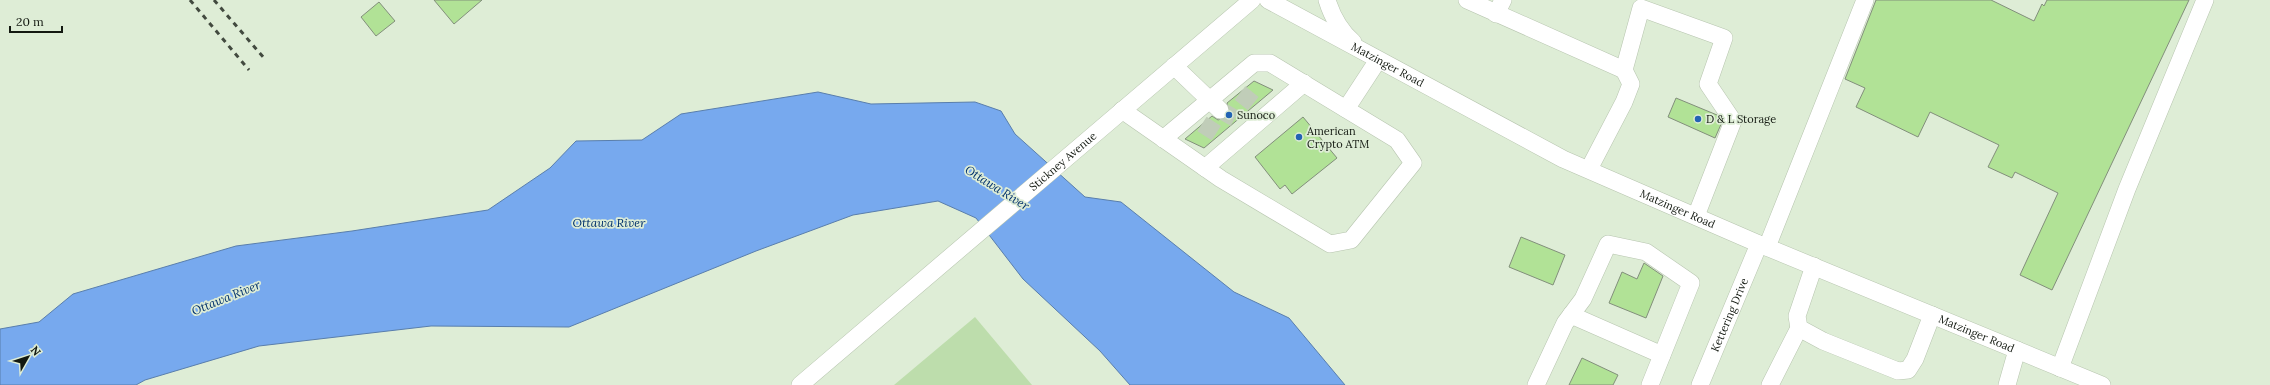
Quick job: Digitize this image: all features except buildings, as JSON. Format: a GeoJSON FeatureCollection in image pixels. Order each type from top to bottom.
{"type":"FeatureCollection","features":[{"type":"Feature","properties":{"kind":"street","name":"Stickney Avenue"},"geometry":{"type":"LineString","coordinates":[[800,385],[1067,156],[1252,0]]}},
{"type":"Feature","properties":{"kind":"street","name":"Matzinger Road"},"geometry":{"type":"LineString","coordinates":[[1268,0],[1563,159],[1763,245],[2102,385]]}},
{"type":"Feature","properties":{"kind":"street"},"geometry":{"type":"LineString","coordinates":[[1327,0],[1332,15],[1347,36],[1374,57],[1346,109]]}},
{"type":"Feature","properties":{"kind":"street"},"geometry":{"type":"LineString","coordinates":[[1467,0],[1499,7],[1624,70],[1631,84],[1624,102],[1589,169]]}},
{"type":"Feature","properties":{"kind":"street","name":"Kettering Drive"},"geometry":{"type":"LineString","coordinates":[[1701,385],[1763,245],[1865,0]]}},
{"type":"Feature","properties":{"kind":"street"},"geometry":{"type":"LineString","coordinates":[[2060,368],[2127,189],[2206,0]]}},
{"type":"Feature","properties":{"kind":"street"},"geometry":{"type":"LineString","coordinates":[[1624,70],[1641,8],[1724,38],[1708,84],[1733,121],[1696,216]]}},
{"type":"Feature","properties":{"kind":"street"},"geometry":{"type":"LineString","coordinates":[[1122,110],[1163,139],[1205,168],[1330,244],[1351,240],[1413,163],[1397,140],[1270,63],[1254,63],[1235,88],[1214,106],[1196,120],[1163,139]]}},
{"type":"Feature","properties":{"kind":"street"},"geometry":{"type":"LineString","coordinates":[[1174,66],[1214,106]]}},
{"type":"Feature","properties":{"kind":"street"},"geometry":{"type":"LineString","coordinates":[[1205,168],[1225,140],[1262,109],[1304,83]]}},
{"type":"Feature","properties":{"kind":"street"},"geometry":{"type":"LineString","coordinates":[[1536,385],[1566,323],[1583,299],[1608,244],[1646,252],[1691,284],[1650,385]]}},
{"type":"Feature","properties":{"kind":"street"},"geometry":{"type":"LineString","coordinates":[[1770,385],[1799,328],[1797,316],[1814,266]]}},
{"type":"Feature","properties":{"kind":"street"},"geometry":{"type":"LineString","coordinates":[[1799,328],[1823,341],[1898,371],[1908,370],[1915,359],[1932,315]]}},
{"type":"Feature","properties":{"kind":"street"},"geometry":{"type":"LineString","coordinates":[[1571,316],[1662,354]]}},
{"type":"Feature","properties":{"kind":"street"},"geometry":{"type":"LineString","coordinates":[[2007,385],[2017,350]]}},
{"type":"Feature","properties":{"kind":"green space"},"geometry":{"type":"Polygon","coordinates":[[[975,317],[1032,385],[894,385],[975,317]]]}},
{"type":"Feature","properties":{"kind":"water","name":"Ottawa River"},"geometry":{"type":"Polygon","coordinates":[[[818,92],[871,104],[975,102],[1001,111],[1015,134],[1085,197],[1121,202],[1234,292],[1289,318],[1345,385],[1130,385],[1100,351],[1023,279],[976,218],[938,201],[853,215],[756,251],[569,327],[431,326],[259,346],[145,380],[136,385],[0,385],[0,329],[39,322],[73,294],[236,246],[352,231],[488,210],[550,168],[576,141],[642,140],[681,114],[818,92]]]}},
{"type":"Feature","properties":{"kind":"tunnel"},"geometry":{"type":"LineString","coordinates":[[1240,93],[1255,105]]}},
{"type":"Feature","properties":{"kind":"tunnel"},"geometry":{"type":"LineString","coordinates":[[1220,110],[1238,120]]}},
{"type":"Feature","properties":{"kind":"tunnel"},"geometry":{"type":"LineString","coordinates":[[1202,124],[1219,135]]}},
{"type":"Feature","properties":{"kind":"railway"},"geometry":{"type":"LineString","coordinates":[[190,0],[249,70]]}},
{"type":"Feature","properties":{"kind":"railway"},"geometry":{"type":"LineString","coordinates":[[214,0],[264,58]]}},
{"type":"Feature","properties":{"kind":"place","name":"Sunoco"},"geometry":{"type":"Point","coordinates":[1229,115]}},
{"type":"Feature","properties":{"kind":"place","name":"D & L Storage"},"geometry":{"type":"Point","coordinates":[1698,119]}},
{"type":"Feature","properties":{"kind":"place","name":"American Crypto ATM"},"geometry":{"type":"Point","coordinates":[1299,137]}}]}
